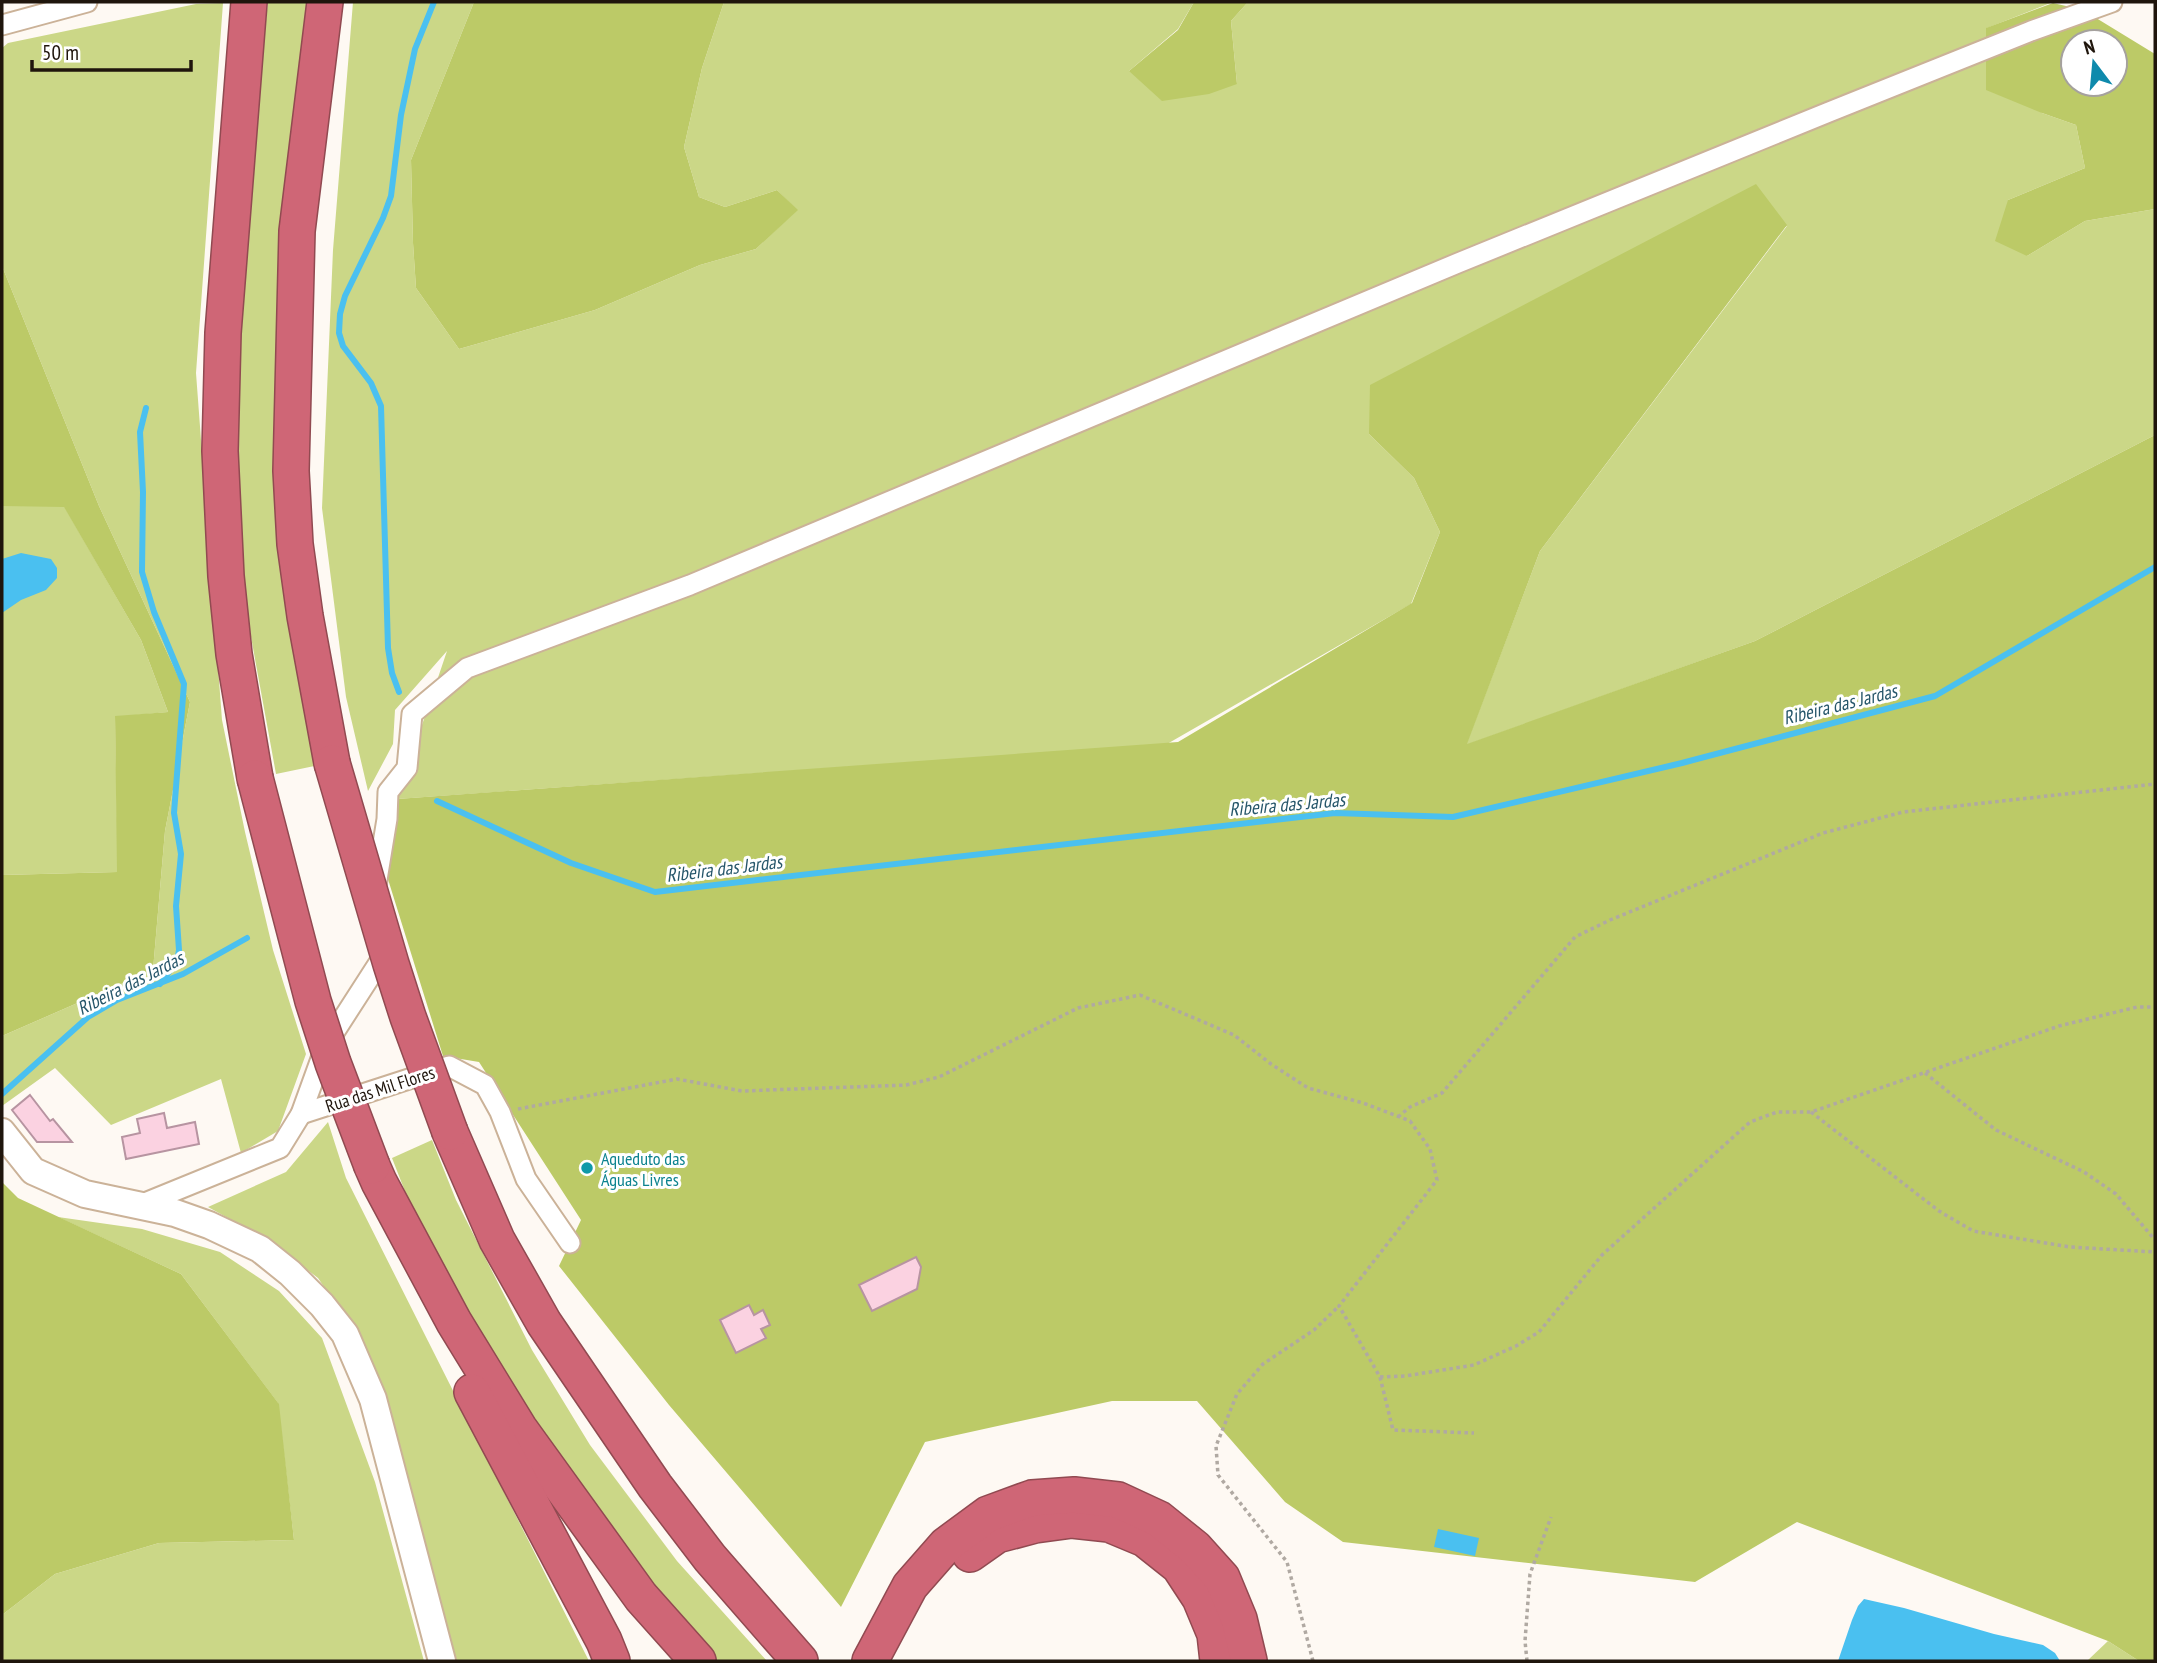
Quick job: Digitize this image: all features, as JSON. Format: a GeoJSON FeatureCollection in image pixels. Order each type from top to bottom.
{"type":"FeatureCollection","features":[{"type":"Feature","properties":{"kind":"highway"},"geometry":{"type":"LineString","coordinates":[[249,2],[223,333],[220,451],[226,576],[234,654],[255,778],[313,1001],[333,1063],[376,1174],[454,1322],[519,1428],[641,1597],[698,1661]]}},
{"type":"Feature","properties":{"kind":"highway"},"geometry":{"type":"LineString","coordinates":[[325,2],[297,231],[291,471],[295,544],[305,616],[332,763],[401,996],[450,1132],[497,1240],[544,1323],[605,1415],[710,1559],[798,1656]]}},
{"type":"Feature","properties":{"kind":"highway"},"geometry":{"type":"LineString","coordinates":[[376,1174],[389,1227],[612,1661]]}},
{"type":"Feature","properties":{"kind":"highway"},"geometry":{"type":"LineString","coordinates":[[870,1661],[910,1586],[946,1545],[988,1514],[1032,1498],[1074,1494],[1118,1500],[1159,1519],[1195,1548],[1222,1578],[1239,1619],[1249,1661]]}},
{"type":"Feature","properties":{"kind":"highway"},"geometry":{"type":"LineString","coordinates":[[892,1661],[931,1598],[968,1555],[997,1535],[1035,1525],[1072,1520],[1109,1524],[1145,1539],[1179,1566],[1200,1598],[1215,1634],[1218,1661]]}},
{"type":"Feature","properties":{"kind":"main road"},"geometry":{"type":"LineString","coordinates":[[2,1132],[33,1171],[85,1194],[140,1205],[209,1225],[260,1250],[290,1273],[322,1305],[345,1334],[373,1399],[442,1661]]}},
{"type":"Feature","properties":{"kind":"street"},"geometry":{"type":"LineString","coordinates":[[2,26],[87,2]]}},
{"type":"Feature","properties":{"kind":"street"},"geometry":{"type":"LineString","coordinates":[[140,1205],[281,1148],[301,1114],[326,1045],[384,955],[376,884],[387,819],[388,792],[407,768],[412,715],[467,668],[690,585],[1483,253],[2031,31],[2112,2]]}},
{"type":"Feature","properties":{"kind":"street","name":"Rua das Mil Flores"},"geometry":{"type":"LineString","coordinates":[[301,1114],[449,1066],[485,1085],[500,1112],[526,1179],[570,1242]]}},
{"type":"Feature","properties":{"kind":"path"},"geometry":{"type":"LineString","coordinates":[[1398,1117],[1410,1107],[1443,1093],[1575,937],[1611,920],[1822,833],[1903,812],[2155,784]]}},
{"type":"Feature","properties":{"kind":"path"},"geometry":{"type":"LineString","coordinates":[[500,1112],[677,1079],[742,1091],[906,1085],[939,1077],[1078,1008],[1140,995],[1234,1035],[1308,1088],[1363,1103],[1410,1121],[1430,1149],[1437,1180],[1339,1306],[1314,1330],[1263,1364],[1237,1394],[1216,1446],[1218,1475],[1287,1562],[1313,1661]]}},
{"type":"Feature","properties":{"kind":"path"},"geometry":{"type":"LineString","coordinates":[[1380,1377],[1474,1365],[1539,1332],[1602,1255],[1750,1122],[1776,1112],[1811,1112],[2059,1026],[2137,1007],[2155,1007]]}},
{"type":"Feature","properties":{"kind":"path"},"geometry":{"type":"LineString","coordinates":[[1925,1073],[1996,1130],[2084,1172],[2116,1194],[2155,1241]]}},
{"type":"Feature","properties":{"kind":"path"},"geometry":{"type":"LineString","coordinates":[[1811,1112],[1939,1212],[1973,1231],[2070,1247],[2155,1252]]}},
{"type":"Feature","properties":{"kind":"path"},"geometry":{"type":"LineString","coordinates":[[1339,1306],[1380,1377],[1393,1430],[1474,1433]]}},
{"type":"Feature","properties":{"kind":"path"},"geometry":{"type":"LineString","coordinates":[[1527,1661],[1525,1641],[1530,1574],[1551,1517]]}},
{"type":"Feature","properties":{"kind":"green space"},"geometry":{"type":"Polygon","coordinates":[[[268,2],[309,2],[292,164],[324,764],[276,774],[247,615],[237,494],[235,412],[242,230],[268,2]]]}},
{"type":"Feature","properties":{"kind":"green space"},"geometry":{"type":"Polygon","coordinates":[[[353,2],[474,2],[411,160],[416,288],[459,349],[595,310],[700,265],[756,249],[797,210],[777,190],[725,207],[699,197],[684,147],[702,68],[724,2],[1194,2],[1178,29],[1129,71],[1237,84],[1231,21],[1248,2],[2053,2],[1987,28],[2042,113],[2076,125],[2085,168],[2008,200],[2027,256],[2085,221],[2155,209],[2155,435],[1755,641],[1466,745],[1540,551],[1787,226],[1369,434],[1414,478],[1440,532],[1411,604],[1167,744],[397,799],[447,651],[395,710],[393,744],[368,791],[346,697],[322,508],[333,250],[353,2]]]}},
{"type":"Feature","properties":{"kind":"green space"},"geometry":{"type":"Polygon","coordinates":[[[474,2],[724,2],[702,68],[684,147],[699,197],[725,207],[777,190],[798,210],[756,249],[700,265],[595,310],[459,349],[416,288],[411,160],[474,2]]]}},
{"type":"Feature","properties":{"kind":"green space"},"geometry":{"type":"Polygon","coordinates":[[[1194,2],[1248,2],[1231,21],[1237,84],[1209,94],[1162,101],[1129,71],[1178,30],[1194,2]]]}},
{"type":"Feature","properties":{"kind":"green space"},"geometry":{"type":"Polygon","coordinates":[[[223,3],[196,373],[222,720],[273,950],[306,1054],[278,1131],[241,1153],[221,1079],[111,1125],[55,1068],[2,1106],[2,1036],[153,970],[165,831],[190,702],[99,506],[2,266],[2,48],[8,43],[196,4],[223,3]]]}},
{"type":"Feature","properties":{"kind":"green space"},"geometry":{"type":"Polygon","coordinates":[[[2053,3],[2083,10],[2112,28],[2059,28],[2059,98],[2129,98],[2129,38],[2155,54],[2155,209],[2085,221],[2027,256],[1995,241],[2008,200],[2085,168],[2076,125],[1986,90],[1986,28],[2053,3]]]}},
{"type":"Feature","properties":{"kind":"green space"},"geometry":{"type":"Polygon","coordinates":[[[1756,184],[1787,225],[1540,551],[1467,744],[1755,641],[2155,435],[2155,1661],[2139,1661],[2108,1641],[1797,1522],[1695,1582],[1343,1542],[1285,1502],[1197,1401],[1112,1401],[925,1442],[841,1607],[669,1405],[559,1266],[581,1220],[479,1062],[443,1056],[387,876],[397,799],[1178,742],[1412,603],[1440,532],[1414,478],[1369,434],[1370,385],[1756,184]]]}},
{"type":"Feature","properties":{"kind":"green space"},"geometry":{"type":"Polygon","coordinates":[[[2,266],[99,506],[190,702],[165,831],[153,970],[2,1036],[2,875],[117,872],[115,716],[168,712],[141,640],[64,507],[2,506],[2,266]]]}},
{"type":"Feature","properties":{"kind":"green space"},"geometry":{"type":"Polygon","coordinates":[[[2,503],[3,506],[64,506],[141,640],[168,712],[115,717],[118,872],[2,875],[2,503]]]}},
{"type":"Feature","properties":{"kind":"green space"},"geometry":{"type":"Polygon","coordinates":[[[328,1122],[346,1178],[589,1661],[454,1661],[354,1331],[318,1278],[268,1240],[208,1207],[286,1172],[328,1122]]]}},
{"type":"Feature","properties":{"kind":"green space"},"geometry":{"type":"Polygon","coordinates":[[[432,1140],[456,1200],[532,1350],[590,1445],[677,1561],[767,1661],[712,1661],[572,1489],[424,1240],[392,1158],[432,1140]]]}},
{"type":"Feature","properties":{"kind":"green space"},"geometry":{"type":"Polygon","coordinates":[[[2,1182],[18,1198],[181,1274],[279,1404],[294,1540],[159,1543],[55,1574],[2,1615],[2,1182]]]}},
{"type":"Feature","properties":{"kind":"green space"},"geometry":{"type":"Polygon","coordinates":[[[58,1217],[142,1229],[220,1252],[279,1291],[322,1338],[375,1482],[424,1661],[2,1661],[2,1615],[55,1574],[159,1543],[294,1540],[278,1403],[181,1274],[58,1217]]]}},
{"type":"Feature","properties":{"kind":"green space"},"geometry":{"type":"Polygon","coordinates":[[[2108,1641],[2139,1661],[2087,1661],[2108,1641]]]}},
{"type":"Feature","properties":{"kind":"water"},"geometry":{"type":"Polygon","coordinates":[[[21,553],[51,559],[57,568],[57,578],[46,590],[21,600],[2,613],[2,559],[21,553]]]}},
{"type":"Feature","properties":{"kind":"water"},"geometry":{"type":"Polygon","coordinates":[[[1438,1529],[1479,1538],[1475,1556],[1434,1547],[1438,1529]]]}},
{"type":"Feature","properties":{"kind":"water"},"geometry":{"type":"Polygon","coordinates":[[[1864,1599],[2043,1645],[2055,1653],[2060,1661],[1838,1661],[1852,1620],[1864,1599]]]}},
{"type":"Feature","properties":{"kind":"building"},"geometry":{"type":"Polygon","coordinates":[[[30,1095],[50,1121],[53,1119],[72,1142],[37,1142],[12,1110],[30,1095]]]}},
{"type":"Feature","properties":{"kind":"building"},"geometry":{"type":"Polygon","coordinates":[[[164,1113],[167,1128],[195,1122],[199,1144],[126,1159],[122,1137],[140,1133],[137,1119],[164,1113]]]}},
{"type":"Feature","properties":{"kind":"building"},"geometry":{"type":"Polygon","coordinates":[[[916,1257],[921,1267],[917,1289],[872,1311],[859,1285],[916,1257]]]}},
{"type":"Feature","properties":{"kind":"building"},"geometry":{"type":"Polygon","coordinates":[[[749,1305],[754,1315],[763,1310],[770,1325],[761,1329],[766,1338],[736,1353],[720,1320],[749,1305]]]}},
{"type":"Feature","properties":{"kind":"waterway"},"geometry":{"type":"LineString","coordinates":[[399,692],[392,673],[388,648],[381,406],[371,383],[343,346],[339,333],[345,296],[391,196],[401,115],[415,49],[434,2]]}},
{"type":"Feature","properties":{"kind":"waterway"},"geometry":{"type":"LineString","coordinates":[[146,408],[140,432],[143,492],[142,572],[154,612],[184,684],[174,813],[181,854],[176,906],[179,950],[177,961],[160,984]]}},
{"type":"Feature","properties":{"kind":"waterway","name":"Ribeira das Jardas"},"geometry":{"type":"LineString","coordinates":[[437,801],[571,863],[655,892],[1335,813],[1453,817],[1682,763],[1935,696],[2155,567]]}},
{"type":"Feature","properties":{"kind":"waterway","name":"Ribeira das Jardas"},"geometry":{"type":"LineString","coordinates":[[2,1094],[88,1017],[117,1000],[183,974],[247,938]]}},
{"type":"Feature","properties":{"kind":"place","name":"Aqueduto das Águas Livres"},"geometry":{"type":"Point","coordinates":[587,1168]}}]}
